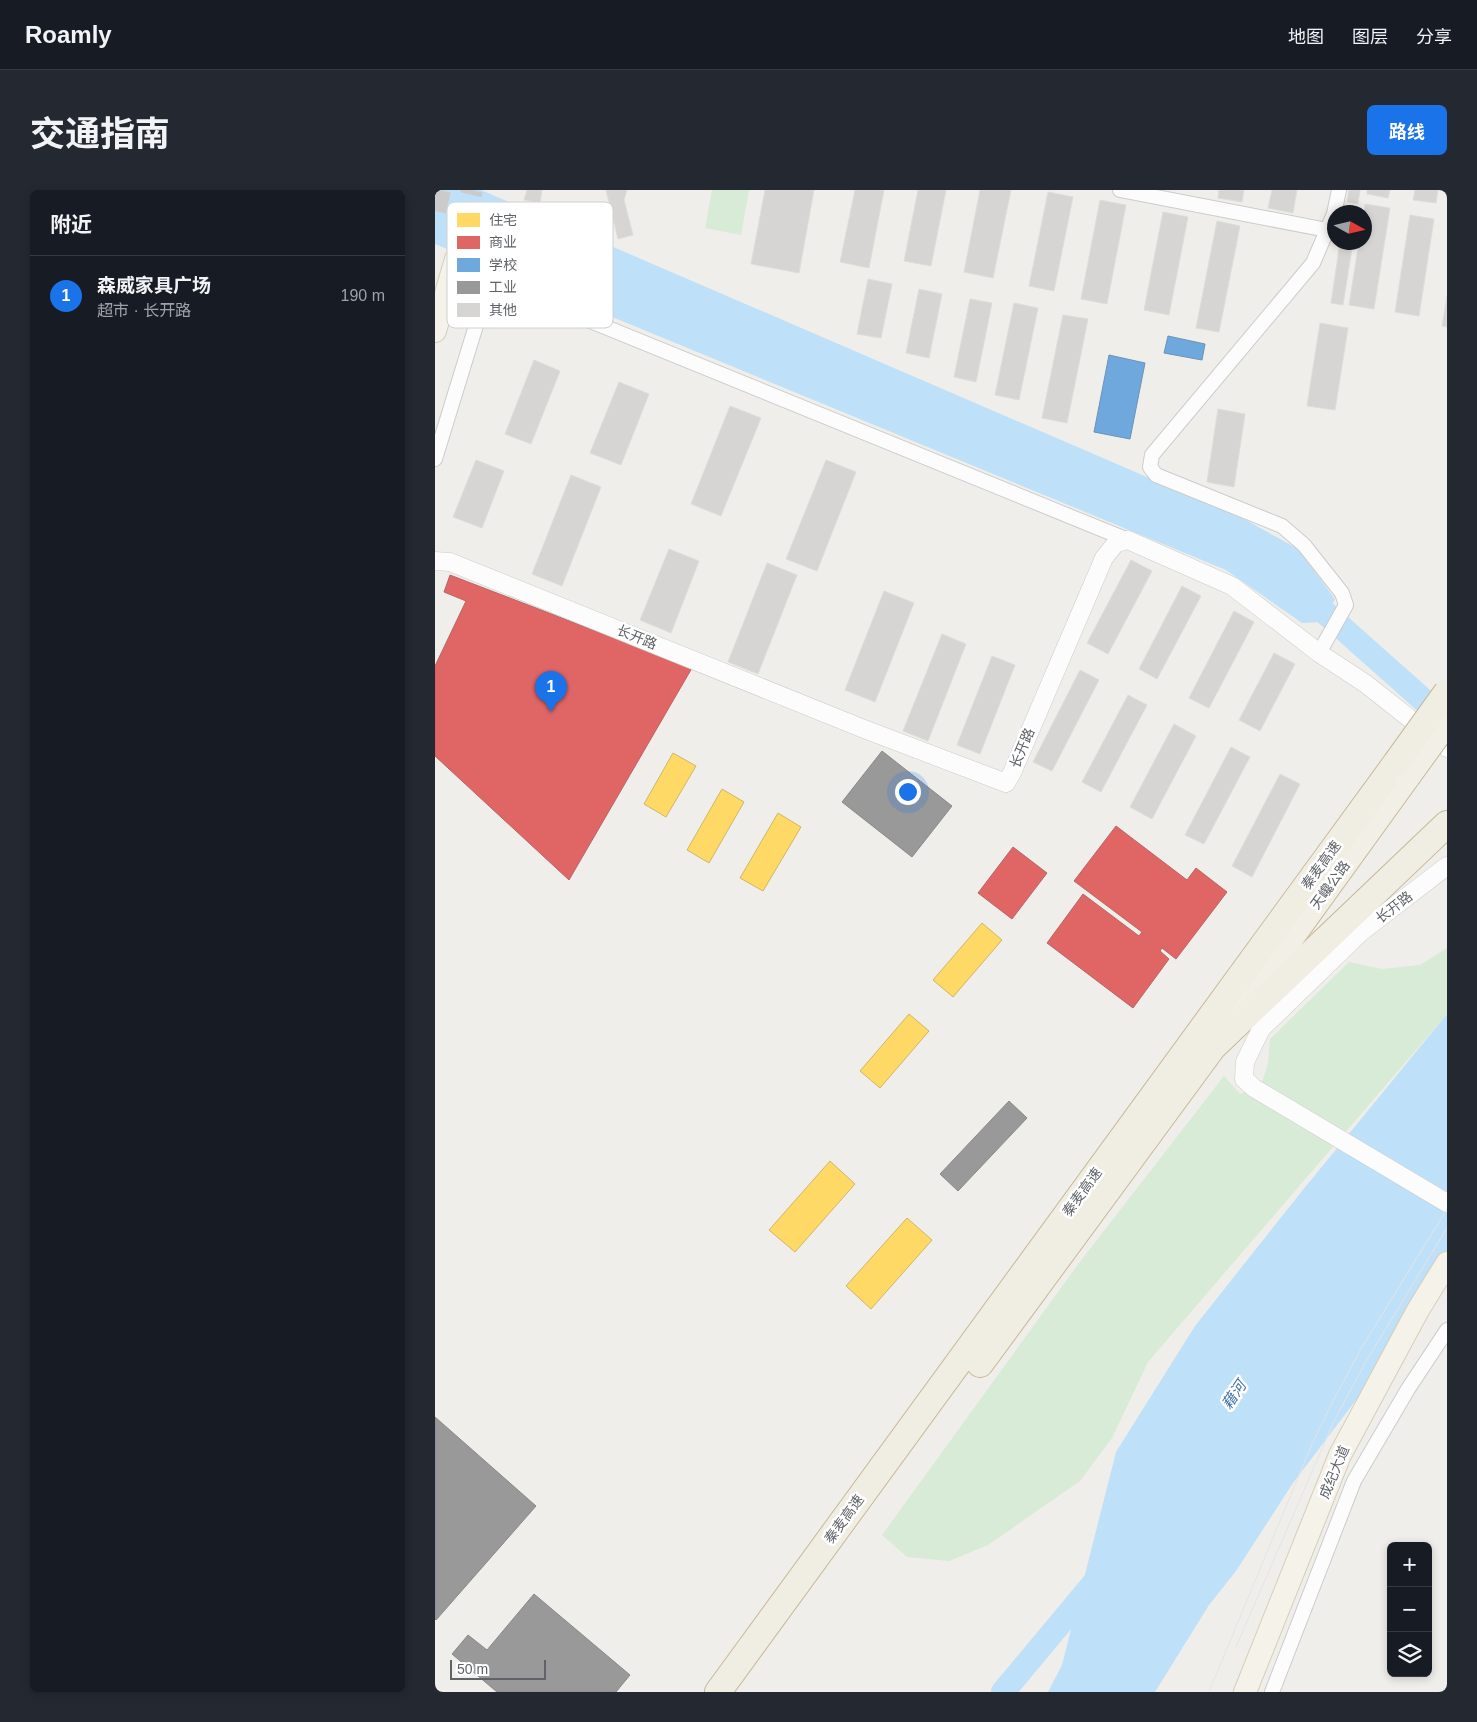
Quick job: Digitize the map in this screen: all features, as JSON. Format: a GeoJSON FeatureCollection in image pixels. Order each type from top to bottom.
{"type":"FeatureCollection","features":[{"type":"Feature","properties":{"kind":"highway","name":"秦麦高速"},"geometry":{"type":"LineString","coordinates":[[718,1692],[1447,692]]}},
{"type":"Feature","properties":{"kind":"highway","name":"天巉公路"},"geometry":{"type":"LineString","coordinates":[[1213,1047],[1447,723]]}},
{"type":"Feature","properties":{"kind":"highway","name":"秦麦高速"},"geometry":{"type":"LineString","coordinates":[[738,1692],[1213,1047],[1447,824]]}},
{"type":"Feature","properties":{"kind":"main road"},"geometry":{"type":"LineString","coordinates":[[435,331],[447,290]]}},
{"type":"Feature","properties":{"kind":"main road","name":"成纪大道"},"geometry":{"type":"LineString","coordinates":[[1259,1692],[1268,1653],[1340,1455],[1418,1310],[1447,1263]]}},
{"type":"Feature","properties":{"kind":"main road","name":"成纪大道"},"geometry":{"type":"LineString","coordinates":[[1245,1692],[1268,1653],[1351,1457],[1447,1290]]}},
{"type":"Feature","properties":{"kind":"street"},"geometry":{"type":"LineString","coordinates":[[1120,190],[1327,230],[1313,263],[1152,455],[1150,467],[1156,475],[1282,526],[1304,545],[1342,593],[1346,605],[1319,653]]}},
{"type":"Feature","properties":{"kind":"street"},"geometry":{"type":"LineString","coordinates":[[1336,205],[1339,190]]}},
{"type":"Feature","properties":{"kind":"street"},"geometry":{"type":"LineString","coordinates":[[435,459],[475,328]]}},
{"type":"Feature","properties":{"kind":"street"},"geometry":{"type":"LineString","coordinates":[[608,328],[1128,540],[1232,586],[1319,653],[1367,684],[1447,748]]}},
{"type":"Feature","properties":{"kind":"street","name":"长开路"},"geometry":{"type":"LineString","coordinates":[[435,561],[450,562],[864,729],[1005,783],[1012,773],[1104,558],[1116,543],[1128,540]]}},
{"type":"Feature","properties":{"kind":"street","name":"长开路"},"geometry":{"type":"LineString","coordinates":[[1447,866],[1361,932],[1261,1030],[1245,1062],[1244,1078],[1254,1088],[1447,1203]]}},
{"type":"Feature","properties":{"kind":"street"},"geometry":{"type":"LineString","coordinates":[[1272,1692],[1354,1481],[1408,1389],[1447,1330]]}},
{"type":"Feature","properties":{"kind":"green space"},"geometry":{"type":"Polygon","coordinates":[[[712,190],[749,190],[741,235],[705,228],[712,190]]]}},
{"type":"Feature","properties":{"kind":"green space"},"geometry":{"type":"Polygon","coordinates":[[[1447,948],[1447,1014],[1148,1362],[1112,1438],[1080,1481],[988,1545],[949,1561],[907,1557],[882,1535],[1079,1263],[1224,1076],[1240,1094],[1261,1084],[1268,1064],[1270,1039],[1349,962],[1382,969],[1420,965],[1447,948]]]}},
{"type":"Feature","properties":{"kind":"water"},"geometry":{"type":"Polygon","coordinates":[[[435,190],[481,190],[509,202],[447,202],[447,249],[435,244],[435,190]]]}},
{"type":"Feature","properties":{"kind":"water"},"geometry":{"type":"Polygon","coordinates":[[[613,247],[1242,518],[1298,549],[1335,599],[1323,622],[1302,623],[1226,570],[613,317],[613,247]]]}},
{"type":"Feature","properties":{"kind":"water"},"geometry":{"type":"Polygon","coordinates":[[[1447,1014],[1447,1263],[1381,1367],[1293,1483],[1236,1571],[1209,1605],[1155,1692],[1048,1692],[1062,1665],[1116,1452],[1195,1326],[1302,1191],[1447,1014]]]}},
{"type":"Feature","properties":{"kind":"building: 住宅"},"geometry":{"type":"Polygon","coordinates":[[[673,753],[696,766],[666,817],[644,804],[673,753]]]}},
{"type":"Feature","properties":{"kind":"building: 住宅"},"geometry":{"type":"Polygon","coordinates":[[[722,789],[744,802],[709,863],[687,850],[722,789]]]}},
{"type":"Feature","properties":{"kind":"building: 住宅"},"geometry":{"type":"Polygon","coordinates":[[[778,813],[801,827],[763,891],[740,878],[778,813]]]}},
{"type":"Feature","properties":{"kind":"building: 住宅"},"geometry":{"type":"Polygon","coordinates":[[[982,923],[1002,940],[953,997],[933,980],[982,923]]]}},
{"type":"Feature","properties":{"kind":"building: 住宅"},"geometry":{"type":"Polygon","coordinates":[[[909,1014],[929,1031],[880,1088],[860,1071],[909,1014]]]}},
{"type":"Feature","properties":{"kind":"building: 住宅"},"geometry":{"type":"Polygon","coordinates":[[[830,1161],[855,1184],[795,1252],[769,1230],[830,1161]]]}},
{"type":"Feature","properties":{"kind":"building: 住宅"},"geometry":{"type":"Polygon","coordinates":[[[907,1218],[932,1240],[871,1309],[846,1286],[907,1218]]]}},
{"type":"Feature","properties":{"kind":"building: 商业"},"geometry":{"type":"Polygon","coordinates":[[[450,575],[692,668],[569,880],[435,756],[435,666],[466,601],[444,592],[450,575]]]}},
{"type":"Feature","properties":{"kind":"building: 商业"},"geometry":{"type":"Polygon","coordinates":[[[1116,826],[1187,880],[1196,868],[1227,892],[1176,959],[1162,948],[1160,951],[1169,959],[1133,1008],[1047,943],[1083,894],[1139,936],[1142,932],[1074,881],[1116,826]]]}},
{"type":"Feature","properties":{"kind":"building: 商业"},"geometry":{"type":"Polygon","coordinates":[[[1013,847],[1047,873],[1012,919],[978,893],[1013,847]]]}},
{"type":"Feature","properties":{"kind":"building: 学校"},"geometry":{"type":"Polygon","coordinates":[[[1168,336],[1205,344],[1202,360],[1164,353],[1168,336]]]}},
{"type":"Feature","properties":{"kind":"building: 学校"},"geometry":{"type":"Polygon","coordinates":[[[1109,355],[1145,363],[1130,439],[1094,432],[1109,355]]]}},
{"type":"Feature","properties":{"kind":"building: 工业"},"geometry":{"type":"Polygon","coordinates":[[[882,751],[952,806],[912,857],[842,802],[882,751]]]}},
{"type":"Feature","properties":{"kind":"building: 工业"},"geometry":{"type":"Polygon","coordinates":[[[1009,1101],[1027,1118],[958,1191],[940,1174],[1009,1101]]]}},
{"type":"Feature","properties":{"kind":"building: 工业"},"geometry":{"type":"Polygon","coordinates":[[[435,1417],[536,1506],[436,1620],[435,1619],[435,1417]]]}},
{"type":"Feature","properties":{"kind":"building: 工业"},"geometry":{"type":"Polygon","coordinates":[[[534,1594],[630,1675],[616,1692],[497,1692],[452,1654],[468,1635],[487,1650],[534,1594]]]}},
{"type":"Feature","properties":{"kind":"building: 其他"},"geometry":{"type":"Polygon","coordinates":[[[527,190],[542,190],[540,202],[524,200],[527,190]]]}},
{"type":"Feature","properties":{"kind":"building: 其他"},"geometry":{"type":"Polygon","coordinates":[[[606,190],[627,190],[624,200],[633,235],[618,239],[613,219],[613,202],[609,202],[606,190]]]}},
{"type":"Feature","properties":{"kind":"building: 其他"},"geometry":{"type":"Polygon","coordinates":[[[765,190],[814,190],[799,273],[751,264],[765,190]]]}},
{"type":"Feature","properties":{"kind":"building: 其他"},"geometry":{"type":"Polygon","coordinates":[[[855,190],[884,190],[869,268],[840,262],[855,190]]]}},
{"type":"Feature","properties":{"kind":"building: 其他"},"geometry":{"type":"Polygon","coordinates":[[[918,190],[946,190],[931,266],[904,261],[918,190]]]}},
{"type":"Feature","properties":{"kind":"building: 其他"},"geometry":{"type":"Polygon","coordinates":[[[980,190],[1011,190],[993,278],[964,272],[980,190]]]}},
{"type":"Feature","properties":{"kind":"building: 其他"},"geometry":{"type":"Polygon","coordinates":[[[1219,190],[1244,190],[1242,202],[1218,198],[1219,190]]]}},
{"type":"Feature","properties":{"kind":"building: 其他"},"geometry":{"type":"Polygon","coordinates":[[[1272,190],[1297,190],[1293,213],[1268,208],[1272,190]]]}},
{"type":"Feature","properties":{"kind":"building: 其他"},"geometry":{"type":"Polygon","coordinates":[[[1349,190],[1360,190],[1358,204],[1347,202],[1349,190]]]}},
{"type":"Feature","properties":{"kind":"building: 其他"},"geometry":{"type":"Polygon","coordinates":[[[1367,190],[1390,190],[1388,198],[1367,194],[1367,190]]]}},
{"type":"Feature","properties":{"kind":"building: 其他"},"geometry":{"type":"Polygon","coordinates":[[[1415,190],[1438,190],[1436,203],[1413,200],[1415,190]]]}},
{"type":"Feature","properties":{"kind":"building: 其他"},"geometry":{"type":"Polygon","coordinates":[[[1048,192],[1073,197],[1054,291],[1029,286],[1048,192]]]}},
{"type":"Feature","properties":{"kind":"building: 其他"},"geometry":{"type":"Polygon","coordinates":[[[1100,200],[1126,205],[1107,304],[1081,299],[1100,200]]]}},
{"type":"Feature","properties":{"kind":"building: 其他"},"geometry":{"type":"Polygon","coordinates":[[[1372,205],[1390,208],[1374,309],[1349,305],[1358,250],[1372,250],[1372,205]]]}},
{"type":"Feature","properties":{"kind":"building: 其他"},"geometry":{"type":"Polygon","coordinates":[[[1163,212],[1188,217],[1169,315],[1144,310],[1163,212]]]}},
{"type":"Feature","properties":{"kind":"building: 其他"},"geometry":{"type":"Polygon","coordinates":[[[1410,215],[1434,219],[1419,316],[1395,312],[1410,215]]]}},
{"type":"Feature","properties":{"kind":"building: 其他"},"geometry":{"type":"Polygon","coordinates":[[[1217,221],[1240,226],[1219,332],[1196,328],[1217,221]]]}},
{"type":"Feature","properties":{"kind":"building: 其他"},"geometry":{"type":"Polygon","coordinates":[[[1339,250],[1352,250],[1343,305],[1331,303],[1339,250]]]}},
{"type":"Feature","properties":{"kind":"building: 其他"},"geometry":{"type":"Polygon","coordinates":[[[868,279],[892,284],[881,338],[857,334],[868,279]]]}},
{"type":"Feature","properties":{"kind":"building: 其他"},"geometry":{"type":"Polygon","coordinates":[[[919,289],[942,294],[929,358],[906,353],[919,289]]]}},
{"type":"Feature","properties":{"kind":"building: 其他"},"geometry":{"type":"Polygon","coordinates":[[[1447,296],[1447,327],[1442,326],[1447,296]]]}},
{"type":"Feature","properties":{"kind":"building: 其他"},"geometry":{"type":"Polygon","coordinates":[[[970,299],[992,303],[976,382],[954,377],[970,299]]]}},
{"type":"Feature","properties":{"kind":"building: 其他"},"geometry":{"type":"Polygon","coordinates":[[[1014,303],[1038,308],[1019,400],[995,395],[1014,303]]]}},
{"type":"Feature","properties":{"kind":"building: 其他"},"geometry":{"type":"Polygon","coordinates":[[[1063,315],[1088,319],[1067,423],[1042,418],[1063,315]]]}},
{"type":"Feature","properties":{"kind":"building: 其他"},"geometry":{"type":"Polygon","coordinates":[[[1320,323],[1348,328],[1335,410],[1307,406],[1320,323]]]}},
{"type":"Feature","properties":{"kind":"building: 其他"},"geometry":{"type":"Polygon","coordinates":[[[534,360],[560,371],[531,444],[505,434],[534,360]]]}},
{"type":"Feature","properties":{"kind":"building: 其他"},"geometry":{"type":"Polygon","coordinates":[[[619,382],[649,394],[621,465],[590,453],[619,382]]]}},
{"type":"Feature","properties":{"kind":"building: 其他"},"geometry":{"type":"Polygon","coordinates":[[[730,406],[761,418],[721,516],[691,504],[730,406]]]}},
{"type":"Feature","properties":{"kind":"building: 其他"},"geometry":{"type":"Polygon","coordinates":[[[1218,409],[1245,414],[1234,487],[1207,482],[1218,409]]]}},
{"type":"Feature","properties":{"kind":"building: 其他"},"geometry":{"type":"Polygon","coordinates":[[[476,460],[504,471],[482,528],[453,517],[476,460]]]}},
{"type":"Feature","properties":{"kind":"building: 其他"},"geometry":{"type":"Polygon","coordinates":[[[826,460],[856,472],[817,571],[786,559],[826,460]]]}},
{"type":"Feature","properties":{"kind":"building: 其他"},"geometry":{"type":"Polygon","coordinates":[[[571,475],[601,487],[562,586],[532,574],[571,475]]]}},
{"type":"Feature","properties":{"kind":"building: 其他"},"geometry":{"type":"Polygon","coordinates":[[[669,549],[699,561],[671,633],[640,620],[669,549]]]}},
{"type":"Feature","properties":{"kind":"building: 其他"},"geometry":{"type":"Polygon","coordinates":[[[1131,560],[1152,571],[1108,654],[1087,643],[1131,560]]]}},
{"type":"Feature","properties":{"kind":"building: 其他"},"geometry":{"type":"Polygon","coordinates":[[[767,563],[797,575],[758,674],[728,662],[767,563]]]}},
{"type":"Feature","properties":{"kind":"building: 其他"},"geometry":{"type":"Polygon","coordinates":[[[1182,586],[1201,596],[1157,679],[1139,669],[1182,586]]]}},
{"type":"Feature","properties":{"kind":"building: 其他"},"geometry":{"type":"Polygon","coordinates":[[[884,591],[914,603],[875,702],[845,690],[884,591]]]}},
{"type":"Feature","properties":{"kind":"building: 其他"},"geometry":{"type":"Polygon","coordinates":[[[1234,611],[1254,622],[1209,708],[1189,698],[1234,611]]]}},
{"type":"Feature","properties":{"kind":"building: 其他"},"geometry":{"type":"Polygon","coordinates":[[[942,634],[966,644],[928,741],[903,731],[942,634]]]}},
{"type":"Feature","properties":{"kind":"building: 其他"},"geometry":{"type":"Polygon","coordinates":[[[1274,653],[1295,664],[1260,731],[1239,720],[1274,653]]]}},
{"type":"Feature","properties":{"kind":"building: 其他"},"geometry":{"type":"Polygon","coordinates":[[[992,656],[1015,665],[980,754],[957,745],[992,656]]]}},
{"type":"Feature","properties":{"kind":"building: 其他"},"geometry":{"type":"Polygon","coordinates":[[[1080,670],[1099,680],[1052,771],[1033,762],[1080,670]]]}},
{"type":"Feature","properties":{"kind":"building: 其他"},"geometry":{"type":"Polygon","coordinates":[[[1128,695],[1147,705],[1101,792],[1082,782],[1128,695]]]}},
{"type":"Feature","properties":{"kind":"building: 其他"},"geometry":{"type":"Polygon","coordinates":[[[1174,724],[1196,736],[1152,819],[1130,807],[1174,724]]]}},
{"type":"Feature","properties":{"kind":"building: 其他"},"geometry":{"type":"Polygon","coordinates":[[[1231,747],[1250,757],[1204,844],[1185,835],[1231,747]]]}},
{"type":"Feature","properties":{"kind":"building: 其他"},"geometry":{"type":"Polygon","coordinates":[[[1280,774],[1300,784],[1252,877],[1232,866],[1280,774]]]}},
{"type":"Feature","properties":{"kind":"waterway"},"geometry":{"type":"LineString","coordinates":[[1303,593],[1447,721]]}},
{"type":"Feature","properties":{"kind":"waterway","name":"藉河"},"geometry":{"type":"LineString","coordinates":[[1003,1692],[1099,1577]]}},
{"type":"Feature","properties":{"kind":"tunnel"},"geometry":{"type":"LineString","coordinates":[[435,211],[440,190]]}},
{"type":"Feature","properties":{"kind":"tunnel"},"geometry":{"type":"LineString","coordinates":[[469,202],[472,190]]}},
{"type":"Feature","properties":{"kind":"tram line"},"geometry":{"type":"LineString","coordinates":[[1209,1692],[1312,1444],[1332,1403],[1362,1347],[1447,1209]]}},
{"type":"Feature","properties":{"kind":"tram line"},"geometry":{"type":"LineString","coordinates":[[1236,1647],[1334,1421],[1365,1363],[1447,1228]]}},
{"type":"Feature","properties":{"kind":"place","name":"森威家具广场"},"geometry":{"type":"Point","coordinates":[551,712]}}]}
